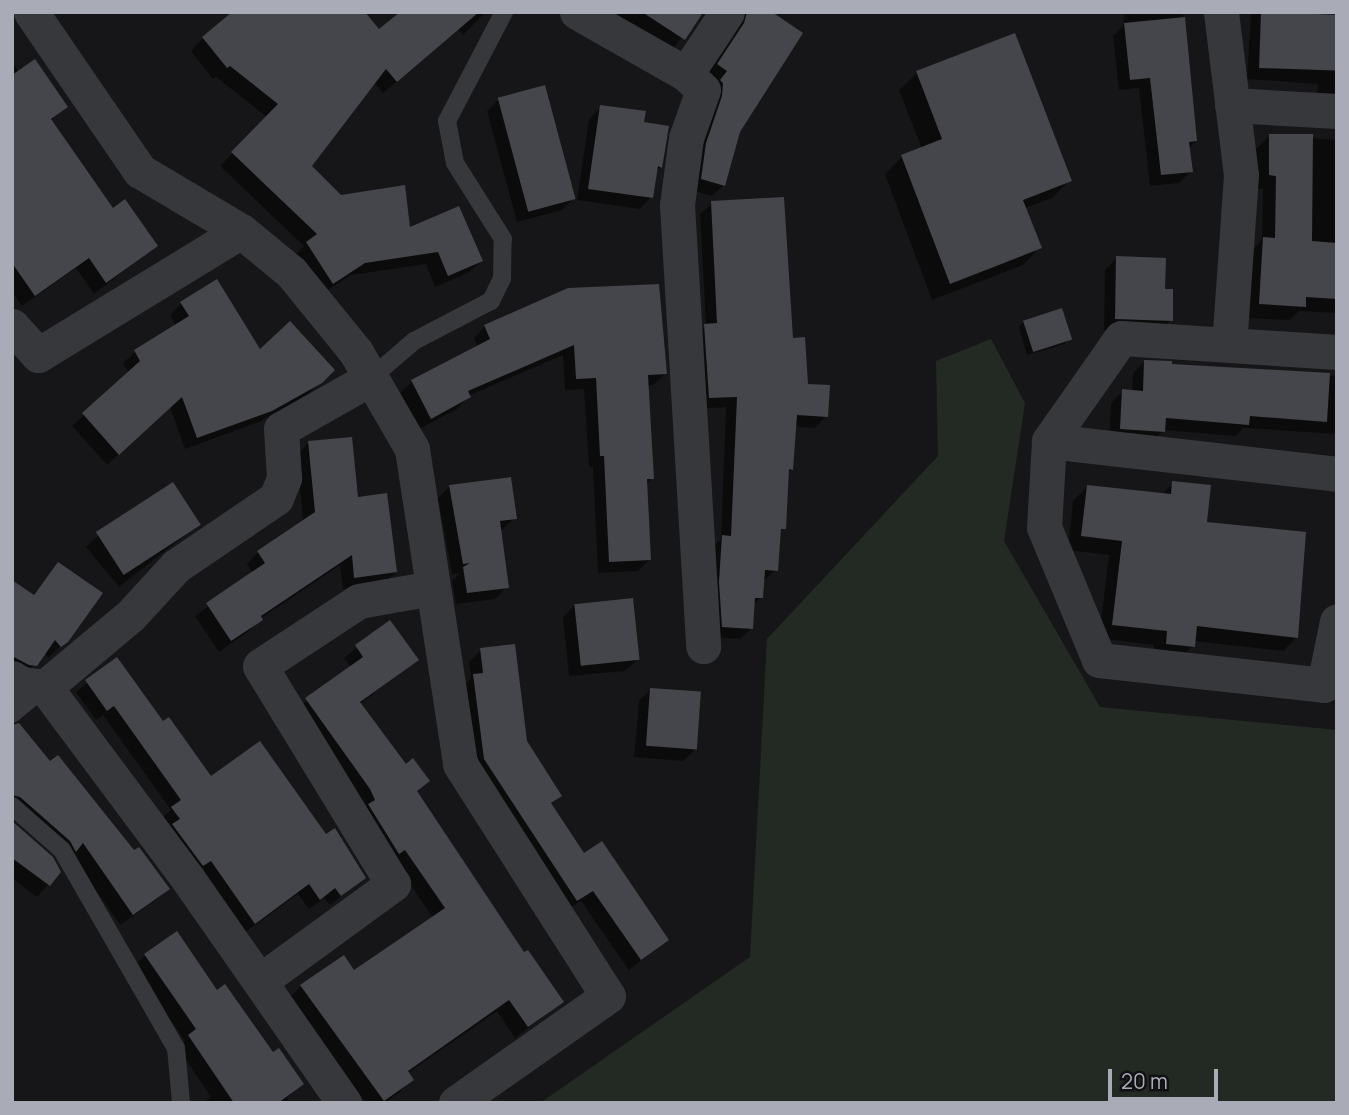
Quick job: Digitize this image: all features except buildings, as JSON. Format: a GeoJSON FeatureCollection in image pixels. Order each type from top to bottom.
{"type":"FeatureCollection","features":[{"type":"Feature","properties":{"kind":"street"},"geometry":{"type":"LineString","coordinates":[[32,12],[140,171],[241,231],[291,272],[356,352],[412,449],[460,764],[608,996],[456,1103]]}},
{"type":"Feature","properties":{"kind":"street"},"geometry":{"type":"LineString","coordinates":[[577,12],[686,75],[703,90],[686,138],[677,205],[703,646]]}},
{"type":"Feature","properties":{"kind":"street"},"geometry":{"type":"LineString","coordinates":[[686,75],[727,12]]}},
{"type":"Feature","properties":{"kind":"street"},"geometry":{"type":"LineString","coordinates":[[1221,12],[1241,175],[1229,345]]}},
{"type":"Feature","properties":{"kind":"street"},"geometry":{"type":"LineString","coordinates":[[1232,105],[1337,111]]}},
{"type":"Feature","properties":{"kind":"street"},"geometry":{"type":"LineString","coordinates":[[12,326],[38,355],[241,231]]}},
{"type":"Feature","properties":{"kind":"street"},"geometry":{"type":"LineString","coordinates":[[1337,352],[1121,338],[1049,441],[1044,527],[1099,660],[1324,685],[1337,621]]}},
{"type":"Feature","properties":{"kind":"street"},"geometry":{"type":"LineString","coordinates":[[345,1103],[260,981],[29,682],[131,615],[176,566],[276,498],[284,478],[281,429],[371,378]]}},
{"type":"Feature","properties":{"kind":"street"},"geometry":{"type":"LineString","coordinates":[[1049,441],[1337,474]]}},
{"type":"Feature","properties":{"kind":"street"},"geometry":{"type":"LineString","coordinates":[[260,981],[393,884],[260,666],[359,601],[432,588]]}},
{"type":"Feature","properties":{"kind":"lane"},"geometry":{"type":"LineString","coordinates":[[371,378],[414,341],[491,301],[502,278],[503,239],[455,163],[447,121],[504,12]]}},
{"type":"Feature","properties":{"kind":"lane"},"geometry":{"type":"LineString","coordinates":[[12,714],[29,682]]}},
{"type":"Feature","properties":{"kind":"lane"},"geometry":{"type":"LineString","coordinates":[[12,806],[62,849],[176,1048],[181,1103]]}},
{"type":"Feature","properties":{"kind":"shaded area"},"geometry":{"type":"Polygon","coordinates":[[[991,339],[1025,403],[1004,541],[1100,707],[1337,730],[1337,1103],[540,1103],[750,957],[767,639],[938,456],[936,361],[991,339]]]}}]}
